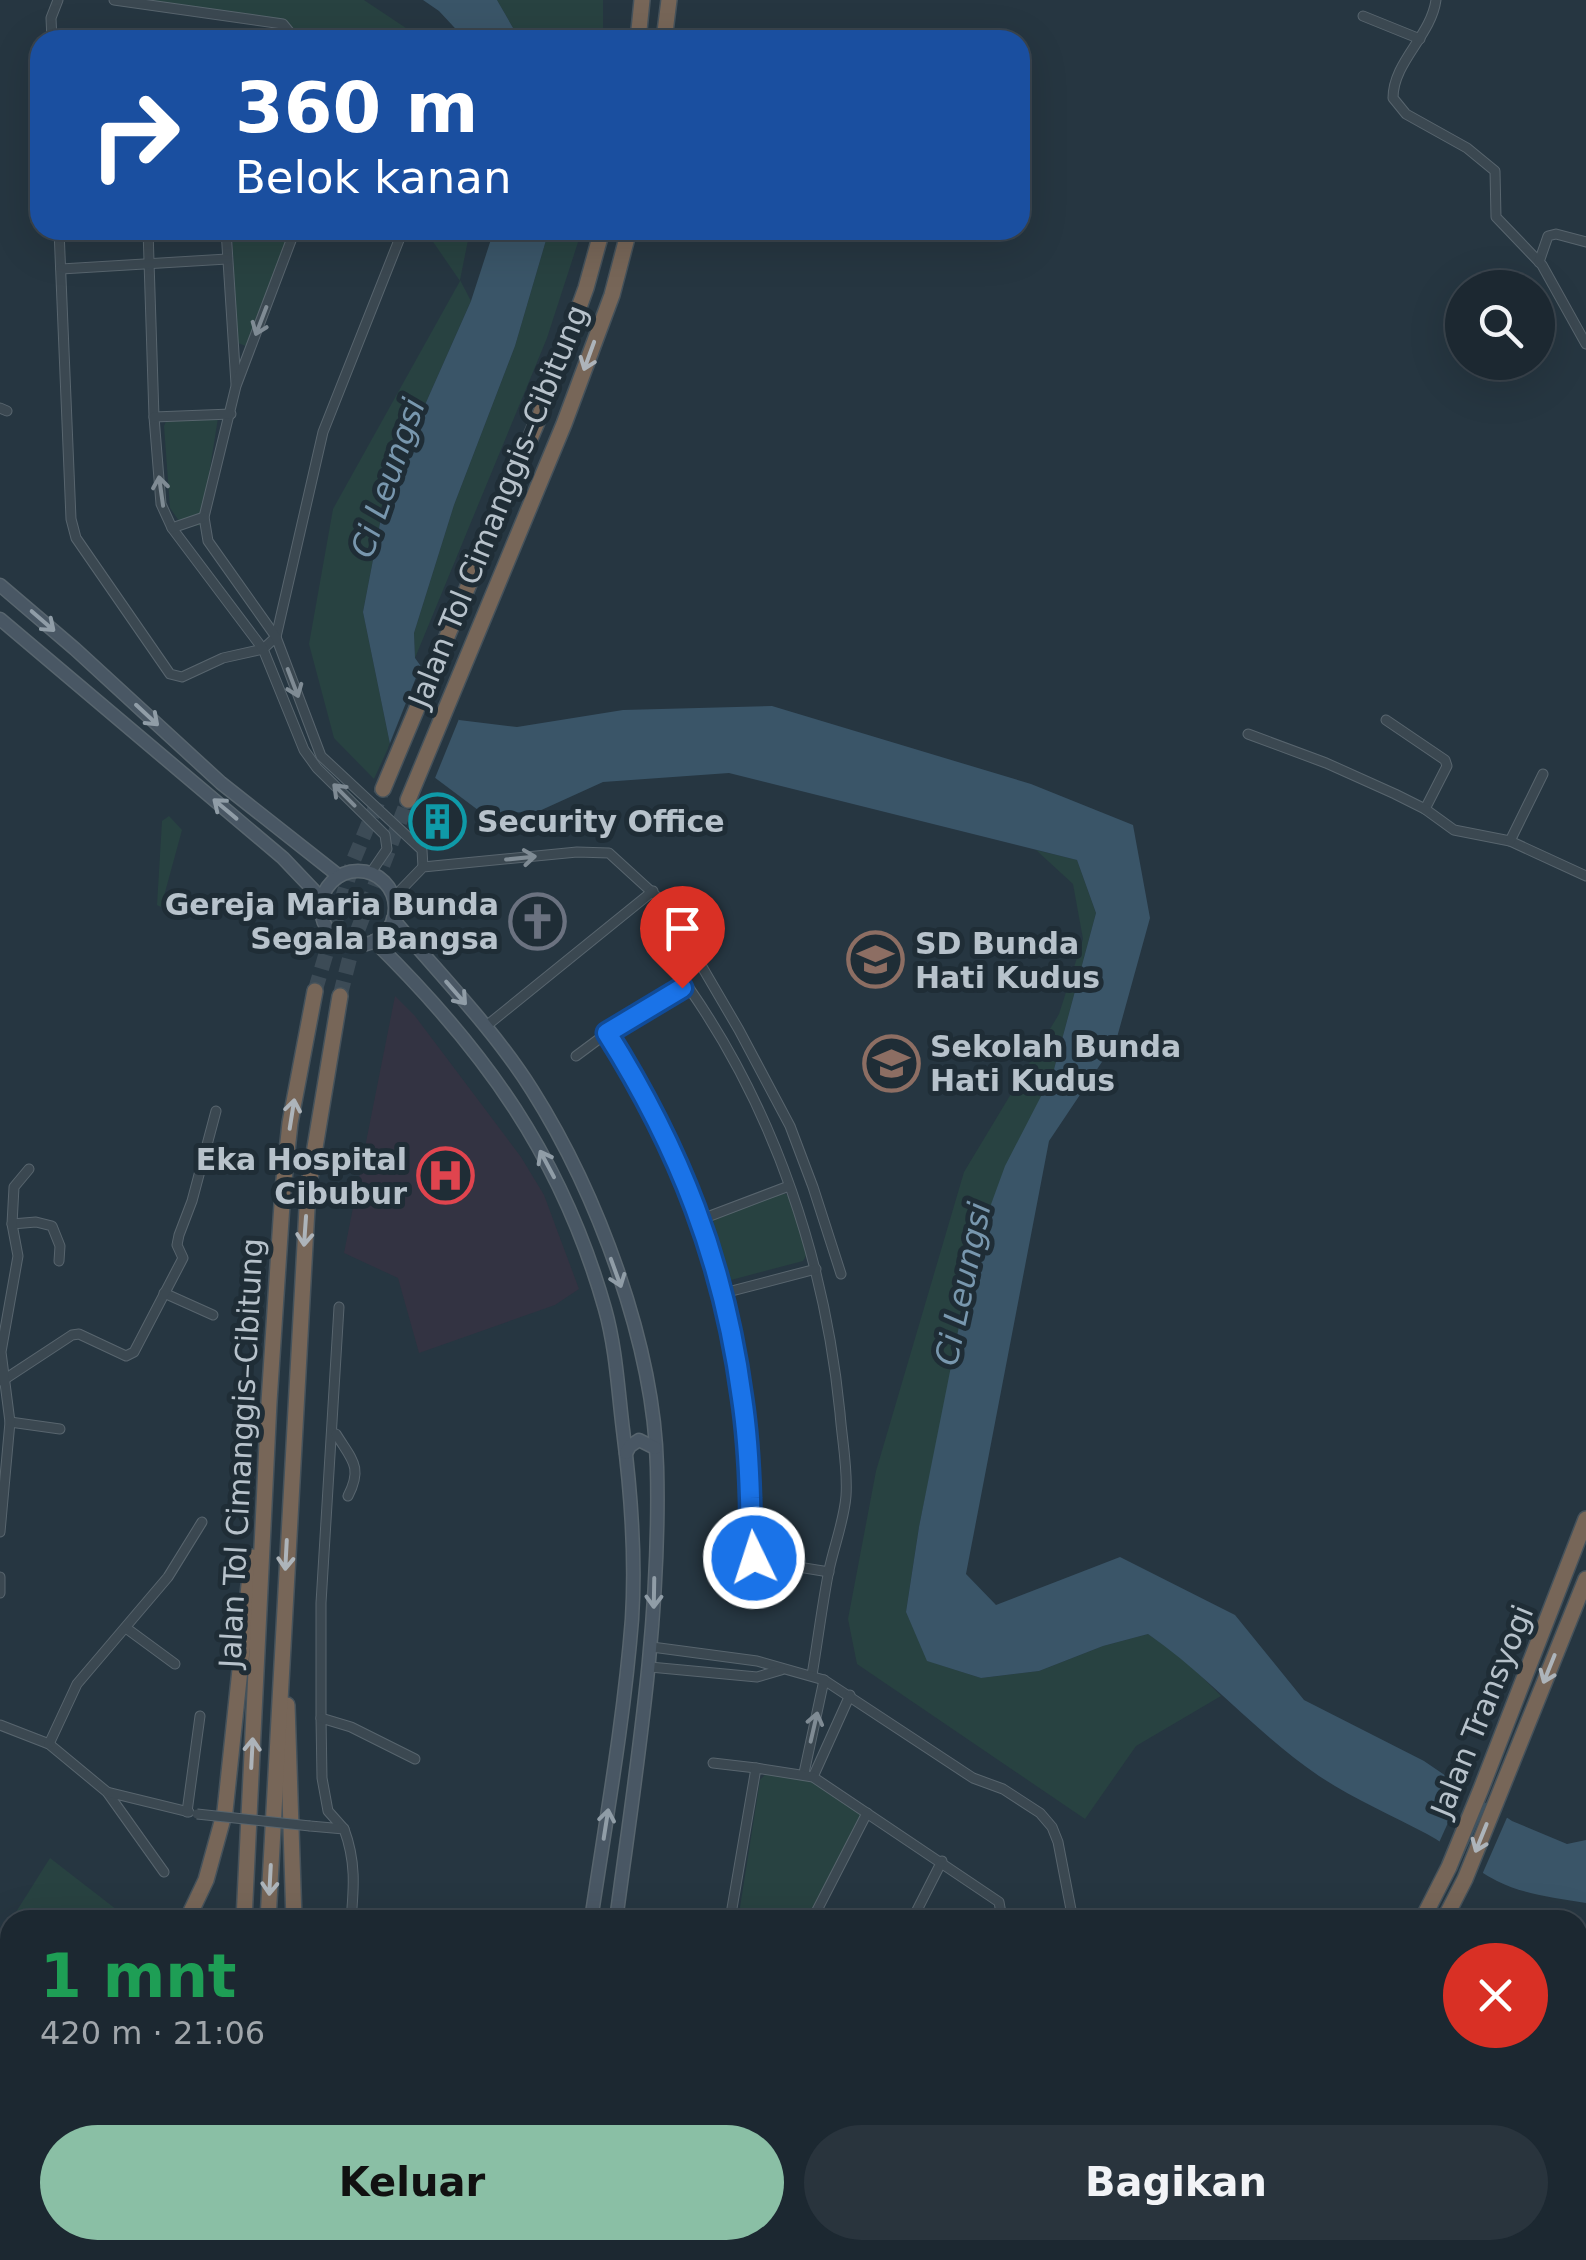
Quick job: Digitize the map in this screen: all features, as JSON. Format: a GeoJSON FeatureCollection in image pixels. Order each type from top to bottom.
{"type":"FeatureCollection","features":[{"type":"Feature","properties":{"kind":"highway"},"geometry":{"type":"LineString","coordinates":[[639,30],[642,0]]}},
{"type":"Feature","properties":{"kind":"highway"},"geometry":{"type":"LineString","coordinates":[[665,30],[668,0]]}},
{"type":"Feature","properties":{"kind":"highway","name":"Jalan Tol Cimanggis–Cibitung"},"geometry":{"type":"LineString","coordinates":[[383,789],[540,414],[599,240]]}},
{"type":"Feature","properties":{"kind":"highway","name":"Jalan Tol Cimanggis–Cibitung"},"geometry":{"type":"LineString","coordinates":[[408,800],[564,424],[612,296],[626,240]]}},
{"type":"Feature","properties":{"kind":"highway","name":"Jalan Tol Cimanggis–Cibitung"},"geometry":{"type":"LineString","coordinates":[[244,1910],[269,1402],[290,1123],[315,991]]}},
{"type":"Feature","properties":{"kind":"highway","name":"Jalan Tol Cimanggis–Cibitung"},"geometry":{"type":"LineString","coordinates":[[268,1910],[308,1190],[340,996]]}},
{"type":"Feature","properties":{"kind":"highway"},"geometry":{"type":"LineString","coordinates":[[192,1910],[206,1880],[225,1810],[269,1402]]}},
{"type":"Feature","properties":{"kind":"highway","name":"Jalan Transyogi"},"geometry":{"type":"LineString","coordinates":[[1427,1910],[1481,1790],[1586,1519]]}},
{"type":"Feature","properties":{"kind":"highway","name":"Jalan Transyogi"},"geometry":{"type":"LineString","coordinates":[[1449,1910],[1581,1605],[1586,1580]]}},
{"type":"Feature","properties":{"kind":"highway"},"geometry":{"type":"LineString","coordinates":[[283,1596],[294,1910]]}},
{"type":"Feature","properties":{"kind":"street"},"geometry":{"type":"LineString","coordinates":[[52,30],[51,18],[58,0]]}},
{"type":"Feature","properties":{"kind":"street"},"geometry":{"type":"LineString","coordinates":[[114,0],[283,24],[288,30]]}},
{"type":"Feature","properties":{"kind":"street"},"geometry":{"type":"LineString","coordinates":[[1436,0],[1434,13],[1397,78],[1393,89],[1396,102],[1406,114],[1467,148],[1496,172],[1496,218],[1539,262],[1585,338]]}},
{"type":"Feature","properties":{"kind":"street"},"geometry":{"type":"LineString","coordinates":[[1363,16],[1420,39]]}},
{"type":"Feature","properties":{"kind":"street"},"geometry":{"type":"LineString","coordinates":[[1539,262],[1548,236],[1556,234],[1586,242]]}},
{"type":"Feature","properties":{"kind":"street"},"geometry":{"type":"LineString","coordinates":[[60,240],[71,519],[76,538],[170,674],[182,677],[224,658],[262,649],[276,637],[324,432],[399,240]]}},
{"type":"Feature","properties":{"kind":"street"},"geometry":{"type":"LineString","coordinates":[[148,240],[154,417],[162,504],[172,528],[262,649],[304,750],[385,836],[386,849],[372,871]]}},
{"type":"Feature","properties":{"kind":"street"},"geometry":{"type":"LineString","coordinates":[[227,240],[236,386]]}},
{"type":"Feature","properties":{"kind":"street"},"geometry":{"type":"LineString","coordinates":[[291,240],[236,386],[204,518],[208,541],[276,637],[322,756],[422,850],[424,867]]}},
{"type":"Feature","properties":{"kind":"street"},"geometry":{"type":"LineString","coordinates":[[61,269],[228,260]]}},
{"type":"Feature","properties":{"kind":"street"},"geometry":{"type":"LineString","coordinates":[[154,417],[231,414]]}},
{"type":"Feature","properties":{"kind":"street"},"geometry":{"type":"LineString","coordinates":[[172,528],[204,518]]}},
{"type":"Feature","properties":{"kind":"street"},"geometry":{"type":"LineString","coordinates":[[5,589],[221,784],[339,876]]}},
{"type":"Feature","properties":{"kind":"street"},"geometry":{"type":"LineString","coordinates":[[0,619],[284,858],[322,899]]}},
{"type":"Feature","properties":{"kind":"street"},"geometry":{"type":"LineString","coordinates":[[1386,720],[1446,763],[1425,809]]}},
{"type":"Feature","properties":{"kind":"street"},"geometry":{"type":"LineString","coordinates":[[1248,734],[1326,763],[1425,809],[1454,830],[1510,840],[1586,876]]}},
{"type":"Feature","properties":{"kind":"street"},"geometry":{"type":"LineString","coordinates":[[1510,840],[1543,774]]}},
{"type":"Feature","properties":{"kind":"street"},"geometry":{"type":"LineString","coordinates":[[394,897],[424,867],[600,851],[617,858],[666,905],[790,1126],[841,1274]]}},
{"type":"Feature","properties":{"kind":"street"},"geometry":{"type":"LineString","coordinates":[[354,870],[372,871],[394,897],[393,919],[386,932],[374,941],[354,945],[335,937],[323,920],[322,899],[339,876],[354,870]]}},
{"type":"Feature","properties":{"kind":"street"},"geometry":{"type":"LineString","coordinates":[[485,1027],[653,891]]}},
{"type":"Feature","properties":{"kind":"street"},"geometry":{"type":"LineString","coordinates":[[393,919],[485,1027],[531,1089],[583,1185],[644,1361],[656,1448],[652,1647],[617,1910]]}},
{"type":"Feature","properties":{"kind":"street"},"geometry":{"type":"LineString","coordinates":[[374,941],[474,1047],[528,1126],[582,1239],[606,1312],[632,1419],[626,1453],[633,1552],[632,1616],[622,1718],[592,1910]]}},
{"type":"Feature","properties":{"kind":"street"},"geometry":{"type":"LineString","coordinates":[[576,1056],[607,1033],[682,988],[689,988],[748,1086],[789,1186],[816,1269],[835,1368],[847,1490],[812,1675]]}},
{"type":"Feature","properties":{"kind":"street"},"geometry":{"type":"LineString","coordinates":[[607,1033],[653,1110],[702,1219],[724,1293],[746,1431],[752,1554],[756,1560],[829,1572]]}},
{"type":"Feature","properties":{"kind":"street"},"geometry":{"type":"LineString","coordinates":[[2,1381],[72,1334],[131,1355],[183,1258],[177,1245],[179,1234],[192,1202],[216,1112]]}},
{"type":"Feature","properties":{"kind":"street"},"geometry":{"type":"LineString","coordinates":[[0,1532],[10,1422],[0,1352],[18,1256],[12,1224],[14,1188],[29,1169]]}},
{"type":"Feature","properties":{"kind":"street"},"geometry":{"type":"LineString","coordinates":[[702,1219],[789,1186]]}},
{"type":"Feature","properties":{"kind":"street"},"geometry":{"type":"LineString","coordinates":[[12,1224],[36,1222],[52,1226],[60,1246],[59,1262]]}},
{"type":"Feature","properties":{"kind":"street"},"geometry":{"type":"LineString","coordinates":[[724,1293],[816,1269]]}},
{"type":"Feature","properties":{"kind":"street"},"geometry":{"type":"LineString","coordinates":[[164,1293],[214,1315]]}},
{"type":"Feature","properties":{"kind":"street"},"geometry":{"type":"LineString","coordinates":[[339,1307],[338,1434],[321,1603],[320,1718],[322,1778],[328,1811],[344,1830],[354,1855],[351,1910]]}},
{"type":"Feature","properties":{"kind":"street"},"geometry":{"type":"LineString","coordinates":[[632,1419],[652,1409]]}},
{"type":"Feature","properties":{"kind":"street"},"geometry":{"type":"LineString","coordinates":[[10,1422],[60,1429]]}},
{"type":"Feature","properties":{"kind":"street"},"geometry":{"type":"LineString","coordinates":[[338,1434],[357,1469],[357,1479],[348,1496]]}},
{"type":"Feature","properties":{"kind":"street"},"geometry":{"type":"LineString","coordinates":[[626,1453],[639,1440],[656,1448]]}},
{"type":"Feature","properties":{"kind":"street"},"geometry":{"type":"LineString","coordinates":[[48,1744],[77,1684],[168,1577],[202,1522]]}},
{"type":"Feature","properties":{"kind":"street"},"geometry":{"type":"LineString","coordinates":[[0,1577],[0,1593]]}},
{"type":"Feature","properties":{"kind":"street"},"geometry":{"type":"LineString","coordinates":[[126,1628],[175,1664]]}},
{"type":"Feature","properties":{"kind":"street"},"geometry":{"type":"LineString","coordinates":[[652,1647],[757,1662],[812,1675],[850,1695],[973,1778],[1003,1789],[1040,1813],[1052,1827],[1071,1910]]}},
{"type":"Feature","properties":{"kind":"street"},"geometry":{"type":"LineString","coordinates":[[717,1674],[718,1656]]}},
{"type":"Feature","properties":{"kind":"street"},"geometry":{"type":"LineString","coordinates":[[650,1667],[757,1678],[781,1670]]}},
{"type":"Feature","properties":{"kind":"street"},"geometry":{"type":"LineString","coordinates":[[808,1775],[824,1680]]}},
{"type":"Feature","properties":{"kind":"street"},"geometry":{"type":"LineString","coordinates":[[808,1775],[850,1695]]}},
{"type":"Feature","properties":{"kind":"street"},"geometry":{"type":"LineString","coordinates":[[192,1813],[200,1716]]}},
{"type":"Feature","properties":{"kind":"street"},"geometry":{"type":"LineString","coordinates":[[320,1718],[351,1727],[415,1758]]}},
{"type":"Feature","properties":{"kind":"street"},"geometry":{"type":"LineString","coordinates":[[0,1724],[48,1744],[107,1792],[164,1872]]}},
{"type":"Feature","properties":{"kind":"street"},"geometry":{"type":"LineString","coordinates":[[713,1763],[808,1775],[942,1861],[999,1902],[1001,1910]]}},
{"type":"Feature","properties":{"kind":"street"},"geometry":{"type":"LineString","coordinates":[[732,1910],[756,1768]]}},
{"type":"Feature","properties":{"kind":"street"},"geometry":{"type":"LineString","coordinates":[[107,1792],[192,1813],[344,1830]]}},
{"type":"Feature","properties":{"kind":"street"},"geometry":{"type":"LineString","coordinates":[[817,1910],[867,1813]]}},
{"type":"Feature","properties":{"kind":"street"},"geometry":{"type":"LineString","coordinates":[[917,1910],[942,1861]]}},
{"type":"Feature","properties":{"kind":"shaded area"},"geometry":{"type":"Polygon","coordinates":[[[423,0],[497,0],[514,30],[457,30],[423,0]]]}},
{"type":"Feature","properties":{"kind":"shaded area"},"geometry":{"type":"Polygon","coordinates":[[[491,240],[546,240],[515,346],[454,505],[414,633],[415,658],[459,720],[517,727],[623,710],[772,706],[1031,784],[1133,825],[1150,918],[1116,1041],[1049,1141],[966,1574],[996,1605],[1120,1557],[1235,1615],[1304,1700],[1424,1761],[1512,1821],[1567,1844],[1586,1840],[1586,1903],[1530,1893],[1497,1881],[1436,1839],[1332,1784],[1297,1760],[1148,1634],[1103,1646],[1039,1671],[981,1678],[927,1661],[906,1612],[974,1251],[1005,1166],[1053,1073],[1096,913],[1077,860],[729,773],[603,782],[537,812],[482,813],[390,744],[363,612],[381,518],[420,416],[471,301],[491,240]]]}},
{"type":"Feature","properties":{"kind":"shaded area","name":"Eka Hospital Cibubur"},"geometry":{"type":"Polygon","coordinates":[[[395,996],[415,1016],[521,1157],[544,1195],[579,1289],[555,1305],[419,1353],[398,1278],[344,1253],[395,996]]]}},
{"type":"Feature","properties":{"kind":"green space"},"geometry":{"type":"Polygon","coordinates":[[[114,0],[364,0],[409,30],[288,30],[283,24],[114,0]]]}},
{"type":"Feature","properties":{"kind":"green space"},"geometry":{"type":"Polygon","coordinates":[[[497,0],[603,0],[603,30],[514,30],[497,0]]]}},
{"type":"Feature","properties":{"kind":"green space"},"geometry":{"type":"Polygon","coordinates":[[[232,240],[290,240],[248,347],[238,343],[232,240]]]}},
{"type":"Feature","properties":{"kind":"green space"},"geometry":{"type":"Polygon","coordinates":[[[432,240],[468,240],[460,280],[471,301],[420,416],[381,518],[363,612],[390,744],[374,779],[334,738],[309,644],[333,509],[460,281],[432,240]]]}},
{"type":"Feature","properties":{"kind":"green space"},"geometry":{"type":"Polygon","coordinates":[[[546,240],[579,240],[547,338],[415,658],[414,633],[454,505],[515,346],[546,240]]]}},
{"type":"Feature","properties":{"kind":"green space"},"geometry":{"type":"Polygon","coordinates":[[[218,418],[201,525],[184,528],[170,508],[164,426],[167,419],[218,418]]]}},
{"type":"Feature","properties":{"kind":"green space"},"geometry":{"type":"Polygon","coordinates":[[[169,816],[182,830],[161,907],[157,905],[162,821],[169,816]]]}},
{"type":"Feature","properties":{"kind":"green space"},"geometry":{"type":"Polygon","coordinates":[[[1036,850],[1077,860],[1096,913],[1053,1073],[939,1432],[906,1612],[928,1661],[981,1678],[1039,1671],[1103,1646],[1148,1634],[1183,1658],[1221,1696],[1136,1746],[1085,1819],[857,1664],[848,1619],[876,1471],[964,1172],[1059,1014],[1083,939],[1073,884],[1036,850]]]}},
{"type":"Feature","properties":{"kind":"green space"},"geometry":{"type":"Polygon","coordinates":[[[778,1193],[792,1200],[807,1254],[803,1261],[731,1280],[725,1276],[714,1245],[712,1230],[716,1216],[778,1193]]]}},
{"type":"Feature","properties":{"kind":"green space"},"geometry":{"type":"Polygon","coordinates":[[[769,1771],[814,1778],[861,1814],[815,1910],[740,1910],[760,1780],[769,1771]]]}},
{"type":"Feature","properties":{"kind":"green space"},"geometry":{"type":"Polygon","coordinates":[[[50,1858],[117,1910],[17,1910],[50,1858]]]}},
{"type":"Feature","properties":{"kind":"pier"},"geometry":{"type":"Polygon","coordinates":[[[423,660],[461,714],[433,783],[388,748],[423,660]]]}},
{"type":"Feature","properties":{"kind":"pier"},"geometry":{"type":"Polygon","coordinates":[[[1466,1783],[1486,1797],[1458,1861],[1437,1847],[1466,1783]]]}},
{"type":"Feature","properties":{"kind":"pier"},"geometry":{"type":"Polygon","coordinates":[[[1489,1799],[1509,1813],[1481,1877],[1460,1863],[1489,1799]]]}},
{"type":"Feature","properties":{"kind":"tunnel"},"geometry":{"type":"LineString","coordinates":[[315,991],[354,859],[383,789]]}},
{"type":"Feature","properties":{"kind":"tunnel"},"geometry":{"type":"LineString","coordinates":[[340,996],[355,937],[408,800]]}},
{"type":"Feature","properties":{"kind":"place","name":"Security Office"},"geometry":{"type":"Point","coordinates":[438,821]}},
{"type":"Feature","properties":{"kind":"place","name":"Gereja Maria Bunda Segala Bangsa"},"geometry":{"type":"Point","coordinates":[538,921]}},
{"type":"Feature","properties":{"kind":"place","name":"SD Bunda Hati Kudus"},"geometry":{"type":"Point","coordinates":[876,960]}},
{"type":"Feature","properties":{"kind":"place","name":"Sekolah Bunda Hati Kudus"},"geometry":{"type":"Point","coordinates":[891,1063]}},
{"type":"Feature","properties":{"kind":"place","name":"Eka Hospital Cibubur"},"geometry":{"type":"Point","coordinates":[446,1176]}},
{"type":"Feature","properties":{"kind":"route"},"geometry":{"type":"LineString","coordinates":[[682,988],[607,1033],[653,1110],[680,1166],[702,1219],[724,1293],[742,1397],[754,1558]]}},
{"type":"Feature","properties":{"kind":"water label","name":"Ci Leungsi"},"geometry":{"type":"Point","coordinates":[388,478]}},
{"type":"Feature","properties":{"kind":"water label","name":"Ci Leungsi"},"geometry":{"type":"Point","coordinates":[963,1284]}}]}
